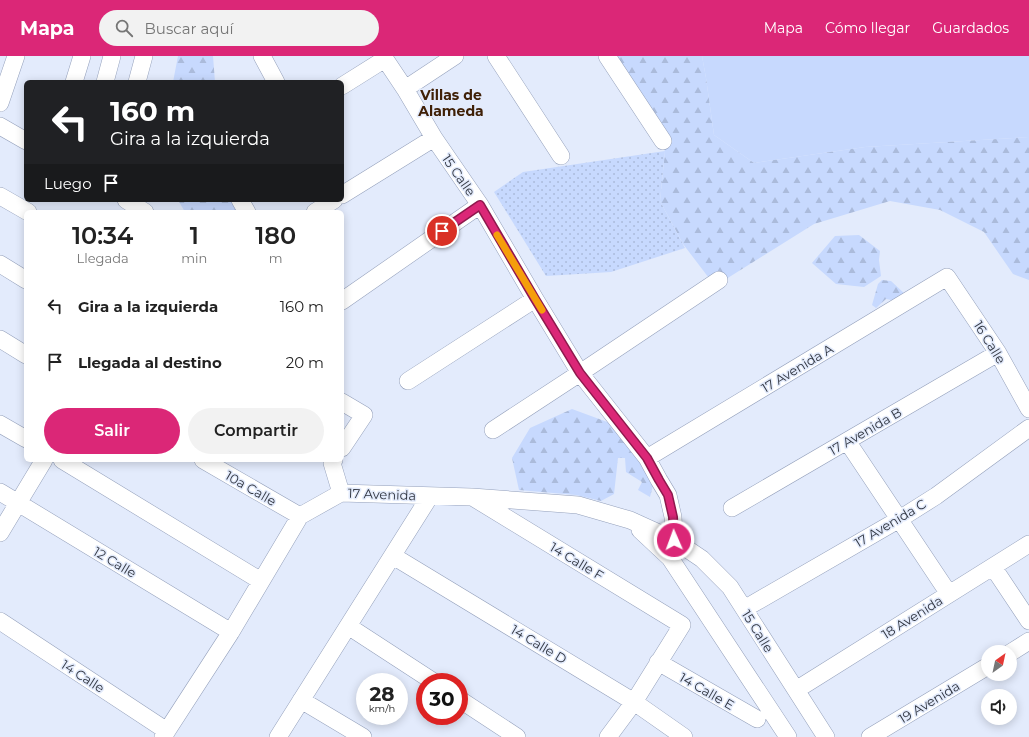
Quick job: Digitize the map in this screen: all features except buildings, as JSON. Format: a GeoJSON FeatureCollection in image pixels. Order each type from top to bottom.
{"type":"FeatureCollection","features":[{"type":"Feature","properties":{"kind":"street"},"geometry":{"type":"LineString","coordinates":[[0,103],[16,56]]}},
{"type":"Feature","properties":{"kind":"street"},"geometry":{"type":"LineString","coordinates":[[75,80],[82,56]]}},
{"type":"Feature","properties":{"kind":"street"},"geometry":{"type":"LineString","coordinates":[[106,80],[112,56]]}},
{"type":"Feature","properties":{"kind":"street"},"geometry":{"type":"LineString","coordinates":[[138,80],[144,56]]}},
{"type":"Feature","properties":{"kind":"street"},"geometry":{"type":"LineString","coordinates":[[262,56],[275,80]]}},
{"type":"Feature","properties":{"kind":"street"},"geometry":{"type":"LineString","coordinates":[[405,89],[455,56]]}},
{"type":"Feature","properties":{"kind":"street"},"geometry":{"type":"LineString","coordinates":[[496,56],[561,156]]}},
{"type":"Feature","properties":{"kind":"street"},"geometry":{"type":"LineString","coordinates":[[606,56],[663,141]]}},
{"type":"Feature","properties":{"kind":"street"},"geometry":{"type":"LineString","coordinates":[[344,85],[384,57]]}},
{"type":"Feature","properties":{"kind":"street","name":"15 Calle"},"geometry":{"type":"LineString","coordinates":[[384,57],[434,138],[480,205],[580,373],[647,458],[668,495],[673,517],[674,540],[670,558]]}},
{"type":"Feature","properties":{"kind":"street"},"geometry":{"type":"LineString","coordinates":[[0,126],[24,140]]}},
{"type":"Feature","properties":{"kind":"street"},"geometry":{"type":"LineString","coordinates":[[344,194],[434,138]]}},
{"type":"Feature","properties":{"kind":"street"},"geometry":{"type":"LineString","coordinates":[[0,196],[24,210]]}},
{"type":"Feature","properties":{"kind":"street"},"geometry":{"type":"LineString","coordinates":[[130,202],[144,210]]}},
{"type":"Feature","properties":{"kind":"street"},"geometry":{"type":"LineString","coordinates":[[318,210],[331,202]]}},
{"type":"Feature","properties":{"kind":"street"},"geometry":{"type":"LineString","coordinates":[[344,300],[480,205]]}},
{"type":"Feature","properties":{"kind":"street"},"geometry":{"type":"LineString","coordinates":[[0,264],[24,279]]}},
{"type":"Feature","properties":{"kind":"street","name":"16 Calle"},"geometry":{"type":"LineString","coordinates":[[948,277],[998,353],[1029,408]]}},
{"type":"Feature","properties":{"kind":"street","name":"17 Avenida A"},"geometry":{"type":"LineString","coordinates":[[647,458],[948,277]]}},
{"type":"Feature","properties":{"kind":"street"},"geometry":{"type":"LineString","coordinates":[[493,430],[719,280]]}},
{"type":"Feature","properties":{"kind":"street"},"geometry":{"type":"LineString","coordinates":[[408,381],[535,299]]}},
{"type":"Feature","properties":{"kind":"street"},"geometry":{"type":"LineString","coordinates":[[0,339],[24,354]]}},
{"type":"Feature","properties":{"kind":"street","name":"17 Avenida B"},"geometry":{"type":"LineString","coordinates":[[732,508],[998,353]]}},
{"type":"Feature","properties":{"kind":"street"},"geometry":{"type":"LineString","coordinates":[[344,403],[364,415],[344,445]]}},
{"type":"Feature","properties":{"kind":"street"},"geometry":{"type":"LineString","coordinates":[[0,424],[24,438]]}},
{"type":"Feature","properties":{"kind":"street","name":"17 Avenida C"},"geometry":{"type":"LineString","coordinates":[[744,609],[898,520],[936,496],[1029,428]]}},
{"type":"Feature","properties":{"kind":"street"},"geometry":{"type":"LineString","coordinates":[[847,442],[949,594]]}},
{"type":"Feature","properties":{"kind":"street"},"geometry":{"type":"LineString","coordinates":[[0,533],[43,462]]}},
{"type":"Feature","properties":{"kind":"street"},"geometry":{"type":"LineString","coordinates":[[65,462],[261,581]]}},
{"type":"Feature","properties":{"kind":"street","name":"10a Calle"},"geometry":{"type":"LineString","coordinates":[[206,462],[300,516]]}},
{"type":"Feature","properties":{"kind":"street"},"geometry":{"type":"LineString","coordinates":[[330,462],[341,493]]}},
{"type":"Feature","properties":{"kind":"street","name":"12 Calle"},"geometry":{"type":"LineString","coordinates":[[0,492],[231,632]]}},
{"type":"Feature","properties":{"kind":"street","name":"17 Avenida"},"geometry":{"type":"LineString","coordinates":[[165,734],[231,632],[300,516],[341,493],[472,497],[578,505],[630,520],[674,540]]}},
{"type":"Feature","properties":{"kind":"street"},"geometry":{"type":"LineString","coordinates":[[278,737],[430,496]]}},
{"type":"Feature","properties":{"kind":"street","name":"14 Calle F"},"geometry":{"type":"LineString","coordinates":[[472,497],[682,625],[658,662]]}},
{"type":"Feature","properties":{"kind":"street","name":"17 Avenida"},"geometry":{"type":"LineString","coordinates":[[630,520],[670,558]]}},
{"type":"Feature","properties":{"kind":"street","name":"15 Calle"},"geometry":{"type":"LineString","coordinates":[[674,540],[702,559],[730,587],[826,737]]}},
{"type":"Feature","properties":{"kind":"street","name":"18 Avenida"},"geometry":{"type":"LineString","coordinates":[[796,690],[1029,544]]}},
{"type":"Feature","properties":{"kind":"street","name":"14 Calle D"},"geometry":{"type":"LineString","coordinates":[[393,556],[634,702],[684,737]]}},
{"type":"Feature","properties":{"kind":"street"},"geometry":{"type":"LineString","coordinates":[[670,558],[788,737]]}},
{"type":"Feature","properties":{"kind":"street"},"geometry":{"type":"LineString","coordinates":[[993,567],[1029,621]]}},
{"type":"Feature","properties":{"kind":"street","name":"14 Calle"},"geometry":{"type":"LineString","coordinates":[[0,621],[165,734]]}},
{"type":"Feature","properties":{"kind":"street"},"geometry":{"type":"LineString","coordinates":[[348,626],[420,673]]}},
{"type":"Feature","properties":{"kind":"street"},"geometry":{"type":"LineString","coordinates":[[1017,649],[1029,642]]}},
{"type":"Feature","properties":{"kind":"street"},"geometry":{"type":"LineString","coordinates":[[608,737],[634,702],[658,662]]}},
{"type":"Feature","properties":{"kind":"street","name":"14 Calle E"},"geometry":{"type":"LineString","coordinates":[[658,662],[756,719]]}},
{"type":"Feature","properties":{"kind":"street","name":"19 Avenida"},"geometry":{"type":"LineString","coordinates":[[870,737],[981,670]]}},
{"type":"Feature","properties":{"kind":"street"},"geometry":{"type":"LineString","coordinates":[[301,700],[363,737]]}},
{"type":"Feature","properties":{"kind":"street"},"geometry":{"type":"LineString","coordinates":[[468,705],[517,737]]}},
{"type":"Feature","properties":{"kind":"green space"},"geometry":{"type":"Polygon","coordinates":[[[178,56],[213,56],[215,80],[173,80],[178,56]]]}},
{"type":"Feature","properties":{"kind":"green space"},"geometry":{"type":"Polygon","coordinates":[[[600,56],[702,56],[714,135],[754,163],[865,147],[1029,137],[1029,280],[1013,274],[984,232],[940,210],[890,201],[814,224],[715,286],[683,244],[660,201],[665,151],[600,56]]]}},
{"type":"Feature","properties":{"kind":"green space"},"geometry":{"type":"Polygon","coordinates":[[[702,56],[1029,56],[1029,137],[865,147],[754,163],[714,135],[702,56]]]}},
{"type":"Feature","properties":{"kind":"green space"},"geometry":{"type":"Polygon","coordinates":[[[665,151],[660,201],[685,248],[611,272],[546,276],[494,192],[523,172],[665,151]]]}},
{"type":"Feature","properties":{"kind":"green space"},"geometry":{"type":"Polygon","coordinates":[[[179,202],[246,202],[250,210],[184,210],[179,202]]]}},
{"type":"Feature","properties":{"kind":"green space"},"geometry":{"type":"Polygon","coordinates":[[[859,235],[880,251],[879,260],[881,276],[864,287],[836,284],[812,263],[835,236],[859,235]]]}},
{"type":"Feature","properties":{"kind":"green space"},"geometry":{"type":"Polygon","coordinates":[[[882,280],[891,281],[906,295],[897,301],[886,299],[876,308],[872,305],[878,284],[882,280]]]}},
{"type":"Feature","properties":{"kind":"green space"},"geometry":{"type":"Polygon","coordinates":[[[572,409],[610,423],[655,478],[650,497],[638,490],[642,482],[626,472],[625,458],[618,458],[614,494],[601,501],[576,495],[519,490],[512,458],[530,428],[572,409]]]}},
{"type":"Feature","properties":{"kind":"slow traffic"},"geometry":{"type":"LineString","coordinates":[[497,235],[542,310]]}},
{"type":"Feature","properties":{"kind":"district","name":"Villas de Alameda"},"geometry":{"type":"Point","coordinates":[451,104]}},
{"type":"Feature","properties":{"kind":"route"},"geometry":{"type":"LineString","coordinates":[[442,231],[480,205],[580,373],[647,458],[668,495],[673,517],[674,540]]}}]}
